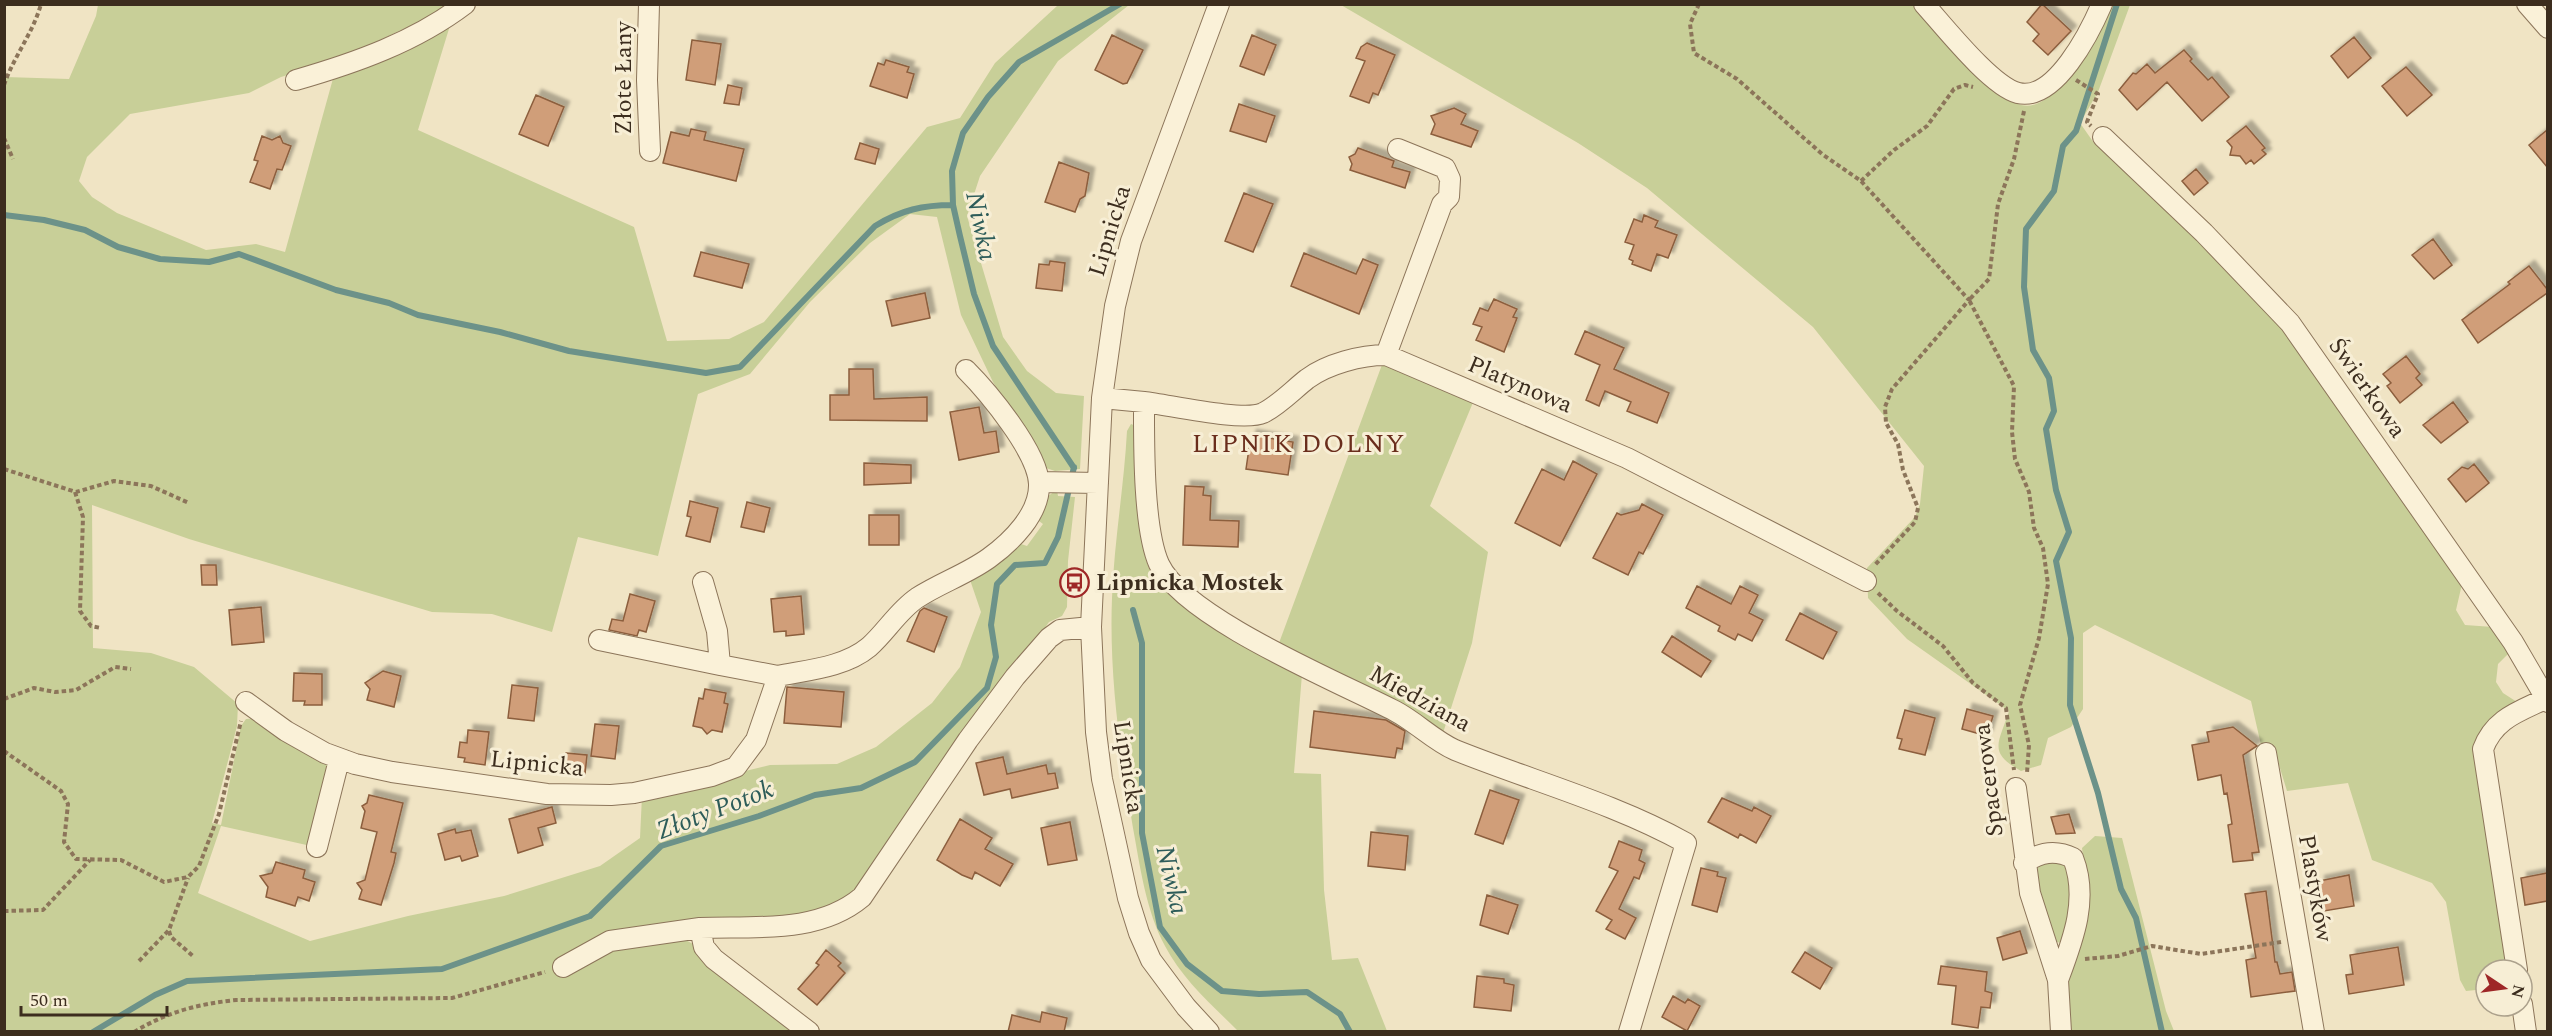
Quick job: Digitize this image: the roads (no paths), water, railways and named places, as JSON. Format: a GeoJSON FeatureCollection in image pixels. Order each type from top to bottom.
{"type":"FeatureCollection","features":[{"type":"Feature","properties":{"kind":"street"},"geometry":{"type":"LineString","coordinates":[[296,80],[346,66],[392,47],[449,16],[465,4]]}},
{"type":"Feature","properties":{"kind":"street","name":"Złote Łany"},"geometry":{"type":"LineString","coordinates":[[649,4],[647,80],[650,152]]}},
{"type":"Feature","properties":{"kind":"street","name":"Lipnicka"},"geometry":{"type":"LineString","coordinates":[[1209,1032],[1186,1007],[1151,960],[1139,933],[1128,898],[1097,741],[1091,680],[1089,483],[1114,306],[1131,241],[1219,4]]}},
{"type":"Feature","properties":{"kind":"street"},"geometry":{"type":"LineString","coordinates":[[1924,4],[1970,54],[2007,88],[2028,94],[2051,84],[2060,75],[2089,33],[2102,4]]}},
{"type":"Feature","properties":{"kind":"street"},"geometry":{"type":"LineString","coordinates":[[2528,4],[2547,28]]}},
{"type":"Feature","properties":{"kind":"street","name":"Świerkowa"},"geometry":{"type":"LineString","coordinates":[[2103,137],[2204,233],[2290,323],[2513,642],[2546,701]]}},
{"type":"Feature","properties":{"kind":"street"},"geometry":{"type":"LineString","coordinates":[[1102,398],[1144,402],[1222,415],[1262,414],[1310,377],[1334,365],[1376,355],[1386,355],[1442,204],[1449,197],[1450,179],[1445,168],[1398,149]]}},
{"type":"Feature","properties":{"kind":"street","name":"Platynowa"},"geometry":{"type":"LineString","coordinates":[[1386,355],[1627,458],[1866,581]]}},
{"type":"Feature","properties":{"kind":"street"},"geometry":{"type":"LineString","coordinates":[[966,370],[1017,432],[1045,482]]}},
{"type":"Feature","properties":{"kind":"street","name":"Miedziana"},"geometry":{"type":"LineString","coordinates":[[1144,402],[1144,447],[1153,547],[1159,565],[1171,581],[1190,598],[1244,634],[1397,712],[1453,749],[1654,825],[1686,843],[1676,869],[1629,1032]]}},
{"type":"Feature","properties":{"kind":"street"},"geometry":{"type":"LineString","coordinates":[[1045,482],[1089,483]]}},
{"type":"Feature","properties":{"kind":"street"},"geometry":{"type":"LineString","coordinates":[[599,640],[778,676],[841,662],[868,648],[916,599],[989,558],[1016,535],[1045,482]]}},
{"type":"Feature","properties":{"kind":"street"},"geometry":{"type":"LineString","coordinates":[[704,582],[717,631],[720,665]]}},
{"type":"Feature","properties":{"kind":"street"},"geometry":{"type":"LineString","coordinates":[[563,967],[610,941],[700,928],[812,923],[840,914],[862,897],[968,740],[1022,669],[1049,638],[1060,630],[1090,627]]}},
{"type":"Feature","properties":{"kind":"street","name":"Lipnicka"},"geometry":{"type":"LineString","coordinates":[[251,706],[286,732],[339,760],[392,772],[547,794],[634,793],[712,776],[736,767],[756,740],[778,676]]}},
{"type":"Feature","properties":{"kind":"street"},"geometry":{"type":"LineString","coordinates":[[2515,958],[2483,748],[2488,735],[2500,722],[2514,712],[2546,701]]}},
{"type":"Feature","properties":{"kind":"street","name":"Plastyków"},"geometry":{"type":"LineString","coordinates":[[2266,753],[2314,1032]]}},
{"type":"Feature","properties":{"kind":"street"},"geometry":{"type":"LineString","coordinates":[[317,847],[339,760]]}},
{"type":"Feature","properties":{"kind":"street","name":"Spacerowa"},"geometry":{"type":"LineString","coordinates":[[2016,788],[2024,863],[2037,916],[2053,957],[2058,980],[2061,1032]]}},
{"type":"Feature","properties":{"kind":"street"},"geometry":{"type":"LineString","coordinates":[[2024,863],[2036,855],[2051,852],[2063,853],[2073,858],[2079,874],[2080,908],[2058,980]]}},
{"type":"Feature","properties":{"kind":"street"},"geometry":{"type":"LineString","coordinates":[[700,928],[704,948],[714,959],[810,1032]]}},
{"type":"Feature","properties":{"kind":"waterway","name":"Niwka"},"geometry":{"type":"LineString","coordinates":[[1074,468],[993,346],[974,294],[960,236],[953,205],[952,171],[963,133],[988,97],[1019,62],[1120,4]]}},
{"type":"Feature","properties":{"kind":"waterway"},"geometry":{"type":"LineString","coordinates":[[2117,4],[2076,131],[2063,146],[2054,191],[2026,229],[2024,287],[2033,350],[2049,378],[2054,411],[2046,429],[2056,490],[2069,532],[2056,561],[2071,638],[2070,705],[2098,793],[2121,889],[2136,918],[2162,1032]]}},
{"type":"Feature","properties":{"kind":"waterway"},"geometry":{"type":"LineString","coordinates":[[4,215],[44,220],[85,230],[118,247],[160,259],[209,262],[239,254],[336,290],[389,303],[418,315],[500,332],[569,351],[706,373],[740,367],[875,226],[912,210],[953,205]]}},
{"type":"Feature","properties":{"kind":"waterway","name":"Złoty Potok"},"geometry":{"type":"LineString","coordinates":[[93,1032],[155,995],[187,981],[442,969],[590,916],[661,846],[759,816],[815,795],[861,788],[915,762],[987,688],[996,657],[991,625],[997,584],[1015,565],[1045,563],[1058,537],[1074,467]]}},
{"type":"Feature","properties":{"kind":"waterway","name":"Niwka"},"geometry":{"type":"LineString","coordinates":[[1133,610],[1142,643],[1142,833],[1160,927],[1187,964],[1222,991],[1259,994],[1307,992],[1340,1014],[1350,1032]]}},
{"type":"Feature","properties":{"kind":"place","name":"Lipnicka Mostek"},"geometry":{"type":"Point","coordinates":[1075,583]}},
{"type":"Feature","properties":{"kind":"district","name":"LIPNIK DOLNY"},"geometry":{"type":"Point","coordinates":[1299,444]}}]}
